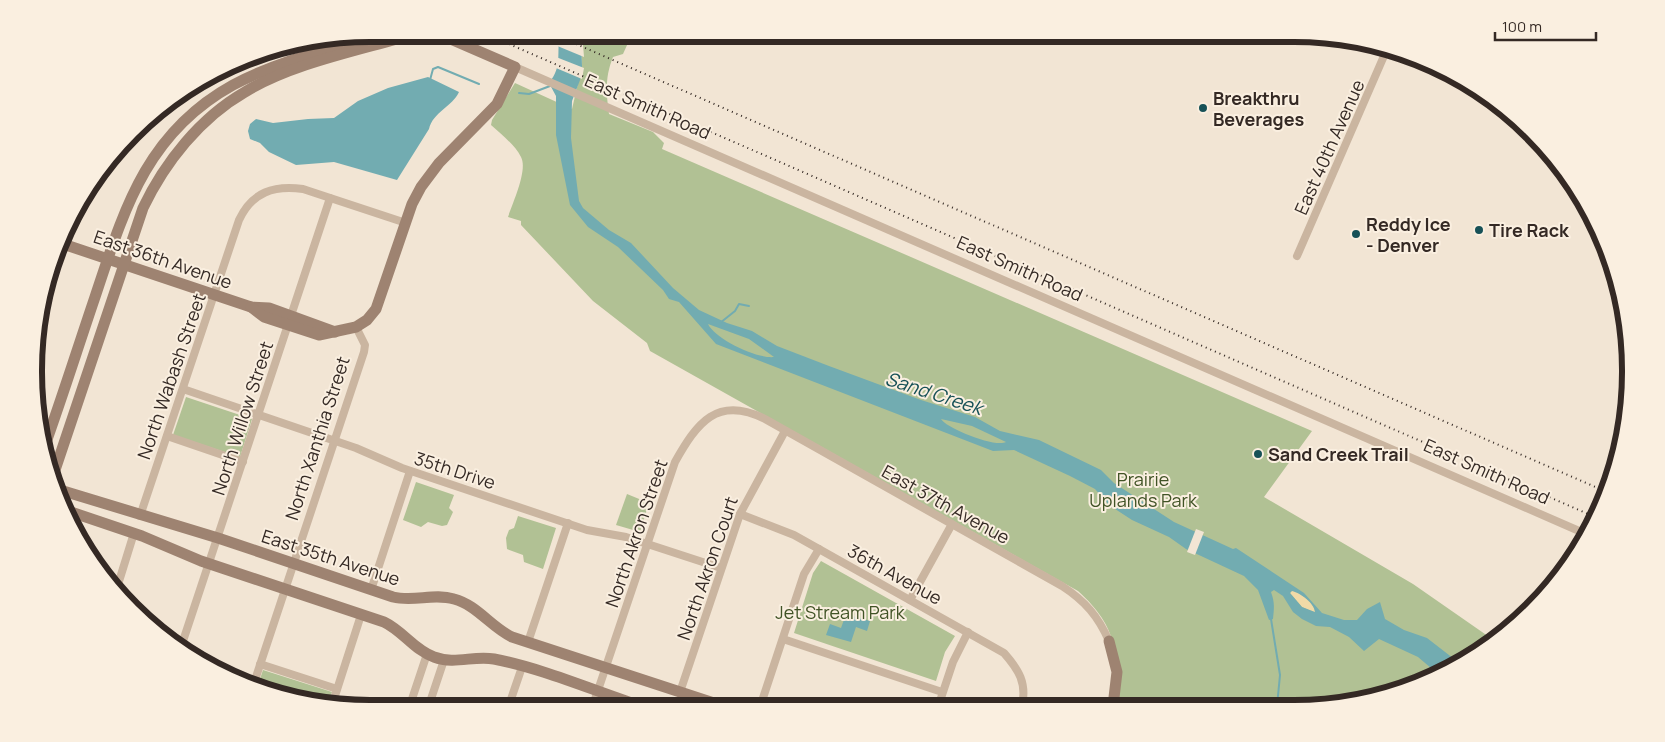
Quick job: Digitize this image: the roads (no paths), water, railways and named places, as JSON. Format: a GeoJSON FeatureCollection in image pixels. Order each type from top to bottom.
{"type":"FeatureCollection","features":[{"type":"Feature","properties":{"kind":"street"},"geometry":{"type":"LineString","coordinates":[[57,465],[123,264],[143,208],[159,178],[191,137],[223,107],[244,92],[279,76],[367,42]]}},
{"type":"Feature","properties":{"kind":"street","name":"East Smith Road"},"geometry":{"type":"LineString","coordinates":[[457,42],[1580,531]]}},
{"type":"Feature","properties":{"kind":"street"},"geometry":{"type":"LineString","coordinates":[[49,434],[126,205],[146,166],[166,139],[196,109],[232,86],[263,71],[297,58],[359,43]]}},
{"type":"Feature","properties":{"kind":"street","name":"East 40th Avenue"},"geometry":{"type":"LineString","coordinates":[[1297,256],[1385,56]]}},
{"type":"Feature","properties":{"kind":"street"},"geometry":{"type":"LineString","coordinates":[[356,327],[371,316],[378,305],[416,196],[427,178],[497,104],[515,67]]}},
{"type":"Feature","properties":{"kind":"street","name":"North Wabash Street"},"geometry":{"type":"LineString","coordinates":[[140,516],[239,220],[247,206],[260,194],[271,189],[286,187],[330,198]]}},
{"type":"Feature","properties":{"kind":"street"},"geometry":{"type":"LineString","coordinates":[[330,198],[406,223]]}},
{"type":"Feature","properties":{"kind":"street","name":"North Willow Street"},"geometry":{"type":"LineString","coordinates":[[183,641],[260,415],[330,198]]}},
{"type":"Feature","properties":{"kind":"street","name":"East 36th Avenue"},"geometry":{"type":"LineString","coordinates":[[68,246],[251,307],[264,317],[290,321],[319,335],[356,327]]}},
{"type":"Feature","properties":{"kind":"street","name":"North Xanthia Street"},"geometry":{"type":"LineString","coordinates":[[256,678],[364,352],[365,345],[356,327]]}},
{"type":"Feature","properties":{"kind":"street","name":"35th Drive"},"geometry":{"type":"LineString","coordinates":[[183,389],[335,441],[410,471],[595,532],[618,534],[721,568]]}},
{"type":"Feature","properties":{"kind":"street","name":"North Akron Street"},"geometry":{"type":"LineString","coordinates":[[594,700],[646,543],[675,462],[697,426],[718,412],[730,409],[750,412]]}},
{"type":"Feature","properties":{"kind":"street","name":"East 37th Avenue"},"geometry":{"type":"LineString","coordinates":[[750,412],[952,524],[1078,597],[1097,617],[1110,641]]}},
{"type":"Feature","properties":{"kind":"street","name":"North Akron Court"},"geometry":{"type":"LineString","coordinates":[[680,692],[740,514],[785,431]]}},
{"type":"Feature","properties":{"kind":"street"},"geometry":{"type":"LineString","coordinates":[[167,436],[243,462]]}},
{"type":"Feature","properties":{"kind":"street"},"geometry":{"type":"LineString","coordinates":[[372,590],[410,471]]}},
{"type":"Feature","properties":{"kind":"street","name":"East 35th Avenue"},"geometry":{"type":"LineString","coordinates":[[66,492],[140,516],[218,538],[399,599],[438,596],[458,600],[475,610],[503,633],[705,700]]}},
{"type":"Feature","properties":{"kind":"street"},"geometry":{"type":"LineString","coordinates":[[75,514],[134,533],[210,564],[394,628],[427,654],[444,660],[492,659],[622,700]]}},
{"type":"Feature","properties":{"kind":"street","name":"36th Avenue"},"geometry":{"type":"LineString","coordinates":[[740,514],[781,528],[1004,653],[1016,666],[1023,679],[1023,700]]}},
{"type":"Feature","properties":{"kind":"street"},"geometry":{"type":"LineString","coordinates":[[528,642],[568,523]]}},
{"type":"Feature","properties":{"kind":"street"},"geometry":{"type":"LineString","coordinates":[[910,600],[952,524]]}},
{"type":"Feature","properties":{"kind":"street"},"geometry":{"type":"LineString","coordinates":[[119,582],[134,533]]}},
{"type":"Feature","properties":{"kind":"street"},"geometry":{"type":"LineString","coordinates":[[762,700],[804,574],[819,549]]}},
{"type":"Feature","properties":{"kind":"street"},"geometry":{"type":"LineString","coordinates":[[334,698],[361,615]]}},
{"type":"Feature","properties":{"kind":"street"},"geometry":{"type":"LineString","coordinates":[[940,700],[952,662],[968,632]]}},
{"type":"Feature","properties":{"kind":"street"},"geometry":{"type":"LineString","coordinates":[[783,639],[942,692]]}},
{"type":"Feature","properties":{"kind":"street"},"geometry":{"type":"LineString","coordinates":[[1110,641],[1117,672],[1114,700]]}},
{"type":"Feature","properties":{"kind":"street"},"geometry":{"type":"LineString","coordinates":[[413,700],[427,654]]}},
{"type":"Feature","properties":{"kind":"street"},"geometry":{"type":"LineString","coordinates":[[431,700],[444,660]]}},
{"type":"Feature","properties":{"kind":"street"},"geometry":{"type":"LineString","coordinates":[[260,664],[337,689]]}},
{"type":"Feature","properties":{"kind":"street"},"geometry":{"type":"LineString","coordinates":[[511,700],[522,667]]}},
{"type":"Feature","properties":{"kind":"water"},"geometry":{"type":"Polygon","coordinates":[[[559,42],[581,42],[582,66],[580,80],[572,101],[571,138],[579,201],[583,208],[609,230],[631,243],[673,288],[699,310],[727,323],[752,331],[777,346],[829,366],[921,400],[975,417],[1000,431],[1039,440],[1101,470],[1114,483],[1174,522],[1233,549],[1236,548],[1304,593],[1322,613],[1344,620],[1357,620],[1367,609],[1380,602],[1385,619],[1404,630],[1427,638],[1453,658],[1432,669],[1418,657],[1379,639],[1364,651],[1349,637],[1330,627],[1316,626],[1302,619],[1293,612],[1283,596],[1274,590],[1271,592],[1274,602],[1273,619],[1269,620],[1258,590],[1244,576],[1186,549],[1169,537],[1132,520],[1109,505],[1095,489],[1070,476],[1014,450],[993,451],[716,344],[679,302],[669,299],[663,290],[618,247],[588,227],[570,205],[556,135],[556,96],[549,83],[558,65],[559,42]],[[708,324],[719,336],[737,347],[758,355],[774,357],[749,339],[708,324]],[[941,419],[961,432],[982,440],[1006,442],[972,426],[941,419]],[[1292,591],[1290,593],[1302,607],[1315,612],[1310,602],[1292,591]]]}},
{"type":"Feature","properties":{"kind":"water"},"geometry":{"type":"Polygon","coordinates":[[[428,77],[459,92],[452,102],[434,118],[397,180],[334,162],[296,165],[269,152],[260,143],[250,139],[248,131],[250,124],[256,119],[273,123],[334,118],[358,101],[388,88],[428,77]]]}},
{"type":"Feature","properties":{"kind":"water"},"geometry":{"type":"Polygon","coordinates":[[[846,614],[870,621],[867,631],[856,627],[851,642],[826,635],[830,624],[841,628],[846,614]]]}},
{"type":"Feature","properties":{"kind":"waterway"},"geometry":{"type":"LineString","coordinates":[[430,80],[433,69],[438,67],[479,84]]}},
{"type":"Feature","properties":{"kind":"waterway"},"geometry":{"type":"LineString","coordinates":[[519,93],[529,94],[550,86]]}},
{"type":"Feature","properties":{"kind":"waterway"},"geometry":{"type":"LineString","coordinates":[[720,323],[735,311],[739,304],[749,306]]}},
{"type":"Feature","properties":{"kind":"waterway"},"geometry":{"type":"LineString","coordinates":[[1271,619],[1280,675],[1278,700]]}},
{"type":"Feature","properties":{"kind":"railway"},"geometry":{"type":"LineString","coordinates":[[504,42],[1590,515]]}},
{"type":"Feature","properties":{"kind":"railway"},"geometry":{"type":"LineString","coordinates":[[571,42],[1600,489]]}},
{"type":"Feature","properties":{"kind":"place","name":"Breakthru Beverages"},"geometry":{"type":"Point","coordinates":[1203,108]}},
{"type":"Feature","properties":{"kind":"place","name":"Tire Rack"},"geometry":{"type":"Point","coordinates":[1479,230]}},
{"type":"Feature","properties":{"kind":"place","name":"Reddy Ice - Denver"},"geometry":{"type":"Point","coordinates":[1356,234]}},
{"type":"Feature","properties":{"kind":"place","name":"Sand Creek Trail"},"geometry":{"type":"Point","coordinates":[1258,454]}},
{"type":"Feature","properties":{"kind":"water label","name":"Sand Creek"},"geometry":{"type":"Point","coordinates":[934,393]}},
{"type":"Feature","properties":{"kind":"park label","name":"Prairie Uplands Park"},"geometry":{"type":"Point","coordinates":[1143,489]}},
{"type":"Feature","properties":{"kind":"park label","name":"Jet Stream Park"},"geometry":{"type":"Point","coordinates":[840,612]}}]}
